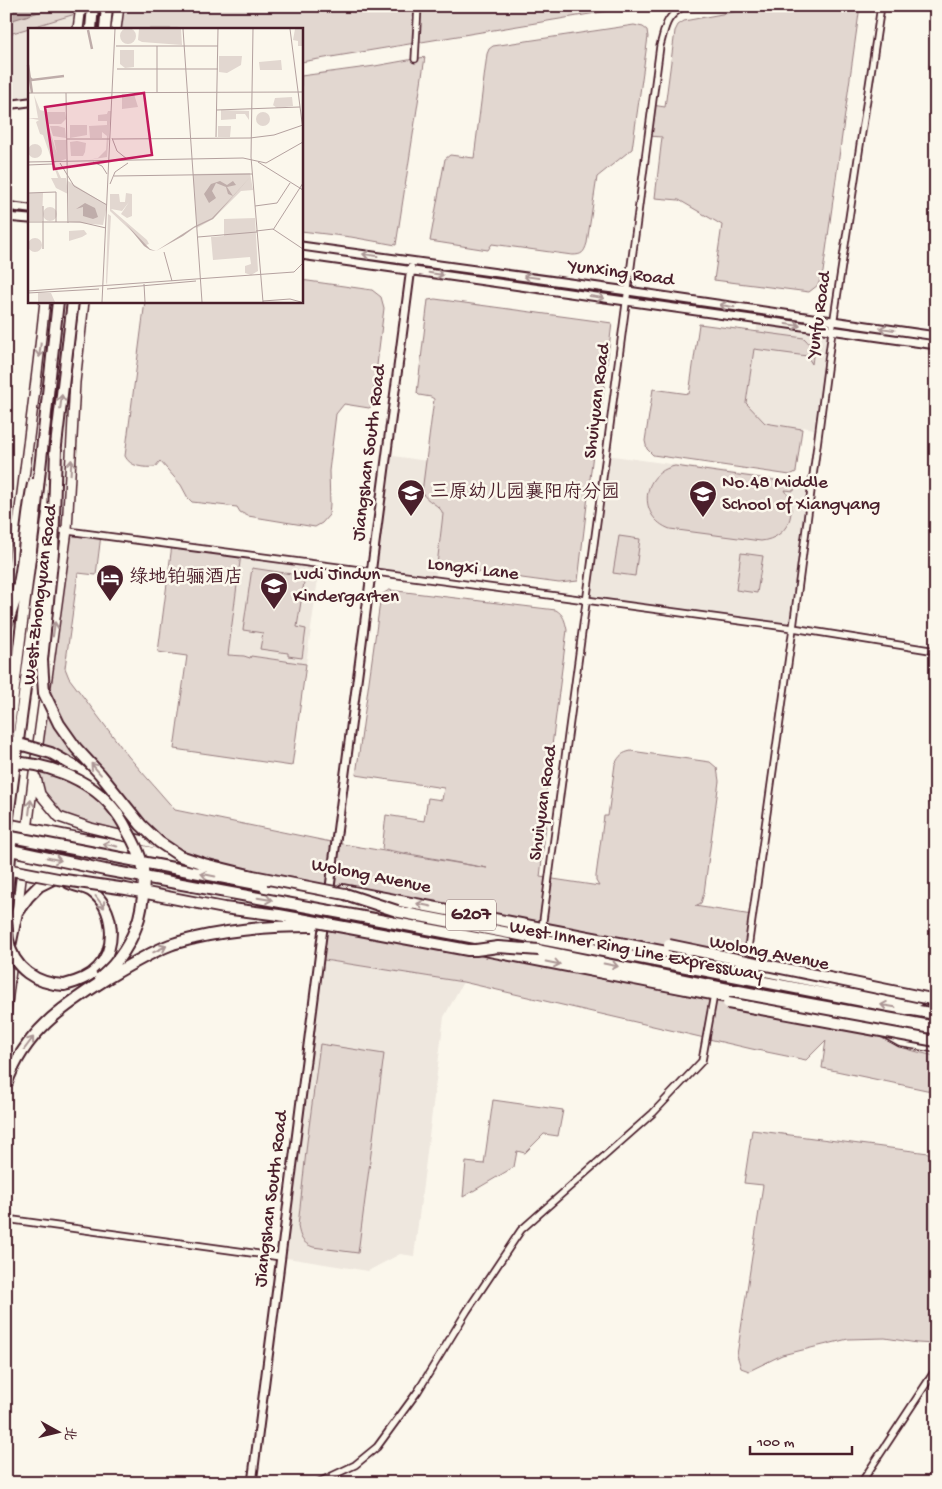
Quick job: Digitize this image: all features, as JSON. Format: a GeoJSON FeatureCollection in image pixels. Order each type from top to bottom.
{"type":"FeatureCollection","features":[{"type":"Feature","properties":{"kind":"highway"},"geometry":{"type":"LineString","coordinates":[[90,28],[93,6]]}},
{"type":"Feature","properties":{"kind":"highway"},"geometry":{"type":"LineString","coordinates":[[105,28],[108,6]]}},
{"type":"Feature","properties":{"kind":"highway"},"geometry":{"type":"LineString","coordinates":[[6,752],[33,534],[58,302]]}},
{"type":"Feature","properties":{"kind":"highway"},"geometry":{"type":"LineString","coordinates":[[6,832],[46,537],[73,302]]}},
{"type":"Feature","properties":{"kind":"highway"},"geometry":{"type":"LineString","coordinates":[[6,625],[12,613],[20,578],[28,505],[44,424]]}},
{"type":"Feature","properties":{"kind":"highway"},"geometry":{"type":"LineString","coordinates":[[56,449],[53,552],[42,660],[44,693],[59,724],[76,748],[100,774],[141,825]]}},
{"type":"Feature","properties":{"kind":"highway"},"geometry":{"type":"LineString","coordinates":[[6,741],[51,753],[74,766],[159,842],[180,856],[253,876],[345,894],[397,911]]}},
{"type":"Feature","properties":{"kind":"highway"},"geometry":{"type":"LineString","coordinates":[[6,907],[16,755]]}},
{"type":"Feature","properties":{"kind":"highway"},"geometry":{"type":"LineString","coordinates":[[6,762],[31,764],[53,769],[74,778],[96,792],[112,806],[135,844],[143,868],[144,884],[143,903],[135,932],[121,956],[106,973],[41,1027],[25,1048],[6,1085]]}},
{"type":"Feature","properties":{"kind":"highway","name":"Wolong Avenue"},"geometry":{"type":"LineString","coordinates":[[6,824],[936,1004]]}},
{"type":"Feature","properties":{"kind":"highway","name":"West Inner Ring Line Expressway"},"geometry":{"type":"LineString","coordinates":[[6,836],[936,1014]]}},
{"type":"Feature","properties":{"kind":"highway","name":"West Inner Ring Line Expressway"},"geometry":{"type":"LineString","coordinates":[[6,849],[105,870],[539,950],[733,990],[936,1026]]}},
{"type":"Feature","properties":{"kind":"highway","name":"G207"},"geometry":{"type":"LineString","coordinates":[[6,861],[936,1035]]}},
{"type":"Feature","properties":{"kind":"highway"},"geometry":{"type":"LineString","coordinates":[[6,868],[58,880],[126,889],[224,908],[279,915],[468,950],[498,947],[539,950]]}},
{"type":"Feature","properties":{"kind":"highway"},"geometry":{"type":"LineString","coordinates":[[6,966],[18,912],[28,897],[39,886],[56,876],[98,877]]}},
{"type":"Feature","properties":{"kind":"highway"},"geometry":{"type":"LineString","coordinates":[[6,920],[8,942],[25,972],[36,979],[50,984],[64,985],[90,976],[100,966],[107,954],[110,941],[110,921],[99,899],[90,891],[58,880]]}},
{"type":"Feature","properties":{"kind":"highway"},"geometry":{"type":"LineString","coordinates":[[76,998],[129,965],[170,944],[219,933],[282,926],[336,926]]}},
{"type":"Feature","properties":{"kind":"highway"},"geometry":{"type":"LineString","coordinates":[[556,931],[669,945],[936,1000]]}},
{"type":"Feature","properties":{"kind":"highway"},"geometry":{"type":"LineString","coordinates":[[621,976],[713,1000],[936,1041]]}},
{"type":"Feature","properties":{"kind":"main road"},"geometry":{"type":"LineString","coordinates":[[78,28],[81,6]]}},
{"type":"Feature","properties":{"kind":"main road"},"geometry":{"type":"LineString","coordinates":[[116,28],[119,6]]}},
{"type":"Feature","properties":{"kind":"main road","name":"West Zhongyuan Road"},"geometry":{"type":"LineString","coordinates":[[6,625],[35,393],[44,302]]}},
{"type":"Feature","properties":{"kind":"main road","name":"West Zhongyuan Road"},"geometry":{"type":"LineString","coordinates":[[6,1012],[34,773],[67,530],[75,382],[84,302]]}},
{"type":"Feature","properties":{"kind":"main road"},"geometry":{"type":"LineString","coordinates":[[34,773],[40,794],[59,817],[91,828],[156,843],[200,862]]}},
{"type":"Feature","properties":{"kind":"main road"},"geometry":{"type":"LineString","coordinates":[[864,1022],[900,1042],[936,1048]]}},
{"type":"Feature","properties":{"kind":"street"},"geometry":{"type":"LineString","coordinates":[[415,59],[418,6]]}},
{"type":"Feature","properties":{"kind":"street","name":"Shuiyuan Road"},"geometry":{"type":"LineString","coordinates":[[542,928],[660,46],[665,26],[672,14],[684,6]]}},
{"type":"Feature","properties":{"kind":"street","name":"Yunfu Road"},"geometry":{"type":"LineString","coordinates":[[745,967],[793,628],[832,331],[881,6]]}},
{"type":"Feature","properties":{"kind":"street"},"geometry":{"type":"LineString","coordinates":[[6,105],[28,102]]}},
{"type":"Feature","properties":{"kind":"street"},"geometry":{"type":"LineString","coordinates":[[6,206],[28,209]]}},
{"type":"Feature","properties":{"kind":"street"},"geometry":{"type":"LineString","coordinates":[[6,217],[28,220]]}},
{"type":"Feature","properties":{"kind":"street","name":"Yunxing Road"},"geometry":{"type":"LineString","coordinates":[[302,246],[936,336]]}},
{"type":"Feature","properties":{"kind":"street","name":"Yunxing Road"},"geometry":{"type":"LineString","coordinates":[[302,255],[936,345]]}},
{"type":"Feature","properties":{"kind":"street","name":"Jiangshan South Road"},"geometry":{"type":"LineString","coordinates":[[330,887],[412,261]]}},
{"type":"Feature","properties":{"kind":"street","name":"Longxi Lane"},"geometry":{"type":"LineString","coordinates":[[6,524],[67,530],[793,628],[936,651]]}},
{"type":"Feature","properties":{"kind":"street","name":"Jiangshan South Road"},"geometry":{"type":"LineString","coordinates":[[252,1483],[324,919]]}},
{"type":"Feature","properties":{"kind":"street"},"geometry":{"type":"LineString","coordinates":[[317,1483],[355,1465],[377,1447],[418,1391],[467,1311],[521,1230],[653,1113],[702,1061],[713,1000]]}},
{"type":"Feature","properties":{"kind":"street"},"geometry":{"type":"LineString","coordinates":[[6,1219],[281,1257]]}},
{"type":"Feature","properties":{"kind":"street"},"geometry":{"type":"LineString","coordinates":[[863,1482],[936,1369]]}},
{"type":"Feature","properties":{"kind":"shaded area"},"geometry":{"type":"Polygon","coordinates":[[[6,6],[638,6],[302,62],[302,28],[116,28],[117,21],[85,11],[6,35],[6,6]]]}},
{"type":"Feature","properties":{"kind":"shaded area"},"geometry":{"type":"Polygon","coordinates":[[[17,6],[59,6],[6,22],[6,10],[17,6]]]}},
{"type":"Feature","properties":{"kind":"shaded area"},"geometry":{"type":"Polygon","coordinates":[[[765,6],[860,6],[823,272],[818,285],[809,292],[714,280],[722,225],[679,200],[655,198],[662,137],[648,136],[652,105],[665,107],[675,31],[678,25],[684,21],[765,6]]]}},
{"type":"Feature","properties":{"kind":"shaded area"},"geometry":{"type":"Polygon","coordinates":[[[80,12],[78,28],[29,28],[80,12]]]}},
{"type":"Feature","properties":{"kind":"shaded area"},"geometry":{"type":"Polygon","coordinates":[[[634,25],[647,30],[648,37],[632,149],[597,177],[587,243],[582,253],[572,255],[492,244],[488,250],[430,241],[445,159],[450,155],[474,158],[489,49],[493,46],[634,25]]]}},
{"type":"Feature","properties":{"kind":"shaded area"},"geometry":{"type":"Polygon","coordinates":[[[28,28],[28,102],[6,105],[6,35],[28,28]]]}},
{"type":"Feature","properties":{"kind":"shaded area"},"geometry":{"type":"Polygon","coordinates":[[[425,57],[396,245],[302,231],[302,76],[425,57]]]}},
{"type":"Feature","properties":{"kind":"shaded area"},"geometry":{"type":"Polygon","coordinates":[[[302,280],[372,290],[381,297],[384,308],[372,406],[369,408],[344,404],[336,414],[329,471],[329,515],[322,523],[315,527],[248,516],[240,512],[237,507],[192,502],[181,485],[160,461],[155,467],[138,466],[127,460],[125,456],[145,302],[302,302],[302,280]]]}},
{"type":"Feature","properties":{"kind":"shaded area"},"geometry":{"type":"Polygon","coordinates":[[[435,299],[612,323],[599,428],[596,428],[578,581],[559,583],[440,567],[437,565],[443,514],[422,492],[434,399],[417,393],[428,300],[435,299]]]}},
{"type":"Feature","properties":{"kind":"shaded area"},"geometry":{"type":"Polygon","coordinates":[[[758,320],[832,331],[819,430],[744,420],[758,320]]]}},
{"type":"Feature","properties":{"kind":"shaded area"},"geometry":{"type":"Polygon","coordinates":[[[699,324],[804,338],[810,344],[813,353],[812,364],[807,356],[754,349],[746,403],[765,423],[802,429],[796,472],[790,475],[653,455],[647,449],[645,441],[653,389],[689,394],[699,324]]]}},
{"type":"Feature","properties":{"kind":"shaded area","name":"三原幼儿园襄阳府分园"},"geometry":{"type":"Polygon","coordinates":[[[387,455],[427,461],[424,496],[442,510],[443,514],[435,580],[371,572],[387,455]]]}},
{"type":"Feature","properties":{"kind":"shaded area","name":"No.48 Middle School of Xiangyang"},"geometry":{"type":"Polygon","coordinates":[[[606,455],[812,484],[793,628],[586,600],[606,455]]]}},
{"type":"Feature","properties":{"kind":"shaded area"},"geometry":{"type":"Polygon","coordinates":[[[675,466],[795,483],[794,491],[785,490],[791,507],[788,523],[778,535],[761,541],[670,529],[659,523],[652,515],[648,506],[647,496],[655,477],[664,470],[675,466]]]}},
{"type":"Feature","properties":{"kind":"shaded area"},"geometry":{"type":"Polygon","coordinates":[[[6,525],[12,525],[6,572],[6,525]]]}},
{"type":"Feature","properties":{"kind":"shaded area"},"geometry":{"type":"Polygon","coordinates":[[[67,530],[101,535],[96,575],[78,573],[65,668],[69,678],[128,756],[175,810],[336,843],[487,868],[382,849],[386,815],[424,821],[428,798],[442,800],[444,788],[356,775],[381,595],[389,590],[556,610],[565,621],[567,630],[543,815],[547,816],[540,877],[599,886],[596,876],[604,816],[608,816],[615,764],[620,756],[631,751],[710,762],[717,768],[719,781],[704,893],[701,903],[695,906],[752,915],[745,967],[200,862],[156,843],[59,817],[45,801],[34,773],[67,530]]]}},
{"type":"Feature","properties":{"kind":"shaded area"},"geometry":{"type":"Polygon","coordinates":[[[619,536],[640,539],[635,576],[613,573],[619,536]]]}},
{"type":"Feature","properties":{"kind":"shaded area"},"geometry":{"type":"Polygon","coordinates":[[[172,545],[241,554],[228,655],[250,658],[251,656],[306,664],[292,766],[174,749],[187,656],[158,652],[172,545]]]}},
{"type":"Feature","properties":{"kind":"shaded area"},"geometry":{"type":"Polygon","coordinates":[[[741,553],[763,556],[757,593],[736,590],[741,553]]]}},
{"type":"Feature","properties":{"kind":"shaded area","name":"Lvdi Jindun Kindergarten"},"geometry":{"type":"Polygon","coordinates":[[[241,554],[320,565],[306,664],[252,656],[250,658],[228,655],[241,554]]]}},
{"type":"Feature","properties":{"kind":"shaded area"},"geometry":{"type":"Polygon","coordinates":[[[252,568],[305,576],[297,627],[306,629],[302,658],[288,656],[288,653],[260,649],[263,633],[243,630],[252,568]]]}},
{"type":"Feature","properties":{"kind":"shaded area"},"geometry":{"type":"Polygon","coordinates":[[[324,919],[878,1036],[906,1049],[936,1056],[936,1092],[822,1068],[826,1040],[806,1060],[463,982],[318,959],[324,919]]]}},
{"type":"Feature","properties":{"kind":"shaded area"},"geometry":{"type":"Polygon","coordinates":[[[318,959],[463,982],[444,1017],[414,1256],[400,1254],[368,1271],[281,1257],[318,959]]]}},
{"type":"Feature","properties":{"kind":"shaded area"},"geometry":{"type":"Polygon","coordinates":[[[320,1044],[384,1054],[358,1253],[313,1247],[306,1244],[302,1239],[298,1226],[320,1044]]]}},
{"type":"Feature","properties":{"kind":"shaded area"},"geometry":{"type":"Polygon","coordinates":[[[493,1100],[563,1110],[558,1136],[544,1134],[525,1153],[517,1151],[514,1167],[463,1197],[466,1162],[484,1164],[493,1100]]]}},
{"type":"Feature","properties":{"kind":"shaded area"},"geometry":{"type":"Polygon","coordinates":[[[752,1130],[936,1154],[936,1344],[885,1338],[848,1339],[782,1355],[749,1371],[741,1368],[737,1355],[763,1185],[744,1183],[752,1130]]]}},
{"type":"Feature","properties":{"kind":"place","name":"三原幼儿园襄阳府分园"},"geometry":{"type":"Point","coordinates":[411,517]}},
{"type":"Feature","properties":{"kind":"place","name":"No.48 Middle School of Xiangyang"},"geometry":{"type":"Point","coordinates":[703,518]}},
{"type":"Feature","properties":{"kind":"place","name":"绿地铂骊酒店"},"geometry":{"type":"Point","coordinates":[110,602]}},
{"type":"Feature","properties":{"kind":"place","name":"Lvdi Jindun Kindergarten"},"geometry":{"type":"Point","coordinates":[274,610]}}]}
